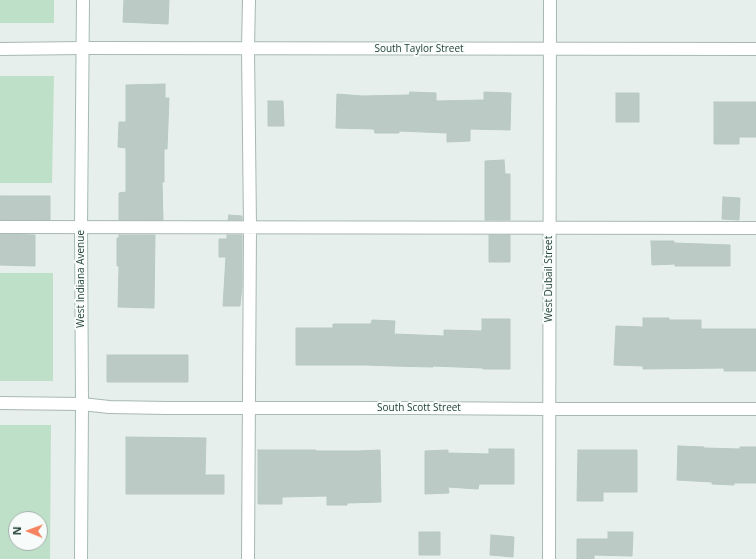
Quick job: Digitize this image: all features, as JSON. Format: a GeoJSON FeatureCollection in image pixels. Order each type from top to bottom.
{"type":"FeatureCollection","features":[{"type":"Feature","properties":{"kind":"street","name":"West Indiana Avenue"},"geometry":{"type":"LineString","coordinates":[[81,559],[83,0]]}},
{"type":"Feature","properties":{"kind":"street"},"geometry":{"type":"LineString","coordinates":[[248,559],[250,227],[248,48],[249,0]]}},
{"type":"Feature","properties":{"kind":"street","name":"West Dubail Street"},"geometry":{"type":"LineString","coordinates":[[549,559],[550,0]]}},
{"type":"Feature","properties":{"kind":"street","name":"South Taylor Street"},"geometry":{"type":"LineString","coordinates":[[0,49],[756,49]]}},
{"type":"Feature","properties":{"kind":"street"},"geometry":{"type":"LineString","coordinates":[[0,227],[756,228]]}},
{"type":"Feature","properties":{"kind":"street","name":"South Scott Street"},"geometry":{"type":"LineString","coordinates":[[0,403],[82,404],[109,408],[756,409]]}},
{"type":"Feature","properties":{"kind":"green space"},"geometry":{"type":"Polygon","coordinates":[[[0,0],[54,0],[54,23],[0,23],[0,0]]]}},
{"type":"Feature","properties":{"kind":"green space"},"geometry":{"type":"Polygon","coordinates":[[[0,76],[54,76],[52,183],[0,183],[0,76]]]}},
{"type":"Feature","properties":{"kind":"green space"},"geometry":{"type":"Polygon","coordinates":[[[0,273],[53,273],[53,381],[0,381],[0,273]]]}},
{"type":"Feature","properties":{"kind":"green space"},"geometry":{"type":"Polygon","coordinates":[[[0,425],[51,425],[50,559],[0,559],[0,425]]]}},
{"type":"Feature","properties":{"kind":"building"},"geometry":{"type":"Polygon","coordinates":[[[124,0],[169,0],[168,24],[123,22],[124,0]]]}},
{"type":"Feature","properties":{"kind":"building"},"geometry":{"type":"Polygon","coordinates":[[[165,84],[165,98],[169,98],[167,149],[164,149],[164,182],[162,182],[163,220],[119,220],[119,193],[126,192],[126,148],[118,147],[119,122],[126,122],[126,85],[165,84]]]}},
{"type":"Feature","properties":{"kind":"building"},"geometry":{"type":"Polygon","coordinates":[[[410,92],[436,93],[436,101],[484,100],[484,92],[511,93],[510,130],[470,129],[470,141],[447,142],[447,133],[399,131],[399,133],[375,133],[374,129],[336,128],[337,94],[362,96],[409,95],[410,92]]]}},
{"type":"Feature","properties":{"kind":"building"},"geometry":{"type":"Polygon","coordinates":[[[616,93],[639,93],[639,122],[616,122],[616,93]]]}},
{"type":"Feature","properties":{"kind":"building"},"geometry":{"type":"Polygon","coordinates":[[[268,101],[283,101],[284,126],[268,126],[268,101]]]}},
{"type":"Feature","properties":{"kind":"building"},"geometry":{"type":"Polygon","coordinates":[[[714,102],[756,102],[756,137],[739,137],[739,144],[714,144],[714,102]]]}},
{"type":"Feature","properties":{"kind":"building"},"geometry":{"type":"Polygon","coordinates":[[[504,160],[505,174],[510,174],[510,220],[485,220],[485,161],[504,160]]]}},
{"type":"Feature","properties":{"kind":"building"},"geometry":{"type":"Polygon","coordinates":[[[0,196],[50,196],[50,220],[0,220],[0,196]]]}},
{"type":"Feature","properties":{"kind":"building"},"geometry":{"type":"Polygon","coordinates":[[[723,197],[740,198],[739,220],[722,219],[723,197]]]}},
{"type":"Feature","properties":{"kind":"building"},"geometry":{"type":"Polygon","coordinates":[[[229,215],[242,216],[242,220],[228,220],[229,215]]]}},
{"type":"Feature","properties":{"kind":"building"},"geometry":{"type":"Polygon","coordinates":[[[0,234],[35,235],[35,266],[0,265],[0,234]]]}},
{"type":"Feature","properties":{"kind":"building"},"geometry":{"type":"Polygon","coordinates":[[[119,235],[155,235],[154,308],[118,307],[119,266],[117,266],[117,238],[119,238],[119,235]]]}},
{"type":"Feature","properties":{"kind":"building"},"geometry":{"type":"Polygon","coordinates":[[[227,235],[242,235],[242,286],[240,306],[223,306],[226,257],[219,257],[219,239],[227,239],[227,235]]]}},
{"type":"Feature","properties":{"kind":"building"},"geometry":{"type":"Polygon","coordinates":[[[489,235],[510,235],[510,262],[489,262],[489,235]]]}},
{"type":"Feature","properties":{"kind":"building"},"geometry":{"type":"Polygon","coordinates":[[[651,241],[730,245],[730,266],[675,266],[675,264],[652,265],[651,241]]]}},
{"type":"Feature","properties":{"kind":"building"},"geometry":{"type":"Polygon","coordinates":[[[643,318],[701,320],[701,329],[756,329],[756,371],[724,371],[724,368],[643,369],[643,366],[614,365],[616,326],[643,327],[643,318]]]}},
{"type":"Feature","properties":{"kind":"building"},"geometry":{"type":"Polygon","coordinates":[[[482,319],[510,319],[510,369],[433,366],[296,365],[296,328],[333,328],[333,324],[371,324],[372,320],[395,321],[394,334],[444,336],[444,330],[482,331],[482,319]]]}},
{"type":"Feature","properties":{"kind":"building"},"geometry":{"type":"Polygon","coordinates":[[[107,355],[188,355],[188,382],[107,382],[107,355]]]}},
{"type":"Feature","properties":{"kind":"building"},"geometry":{"type":"Polygon","coordinates":[[[126,437],[206,438],[205,475],[224,475],[224,494],[126,494],[126,437]]]}},
{"type":"Feature","properties":{"kind":"building"},"geometry":{"type":"Polygon","coordinates":[[[678,446],[740,449],[740,447],[756,447],[756,483],[734,483],[734,485],[677,480],[678,446]]]}},
{"type":"Feature","properties":{"kind":"building"},"geometry":{"type":"Polygon","coordinates":[[[489,449],[514,449],[514,484],[479,484],[478,489],[448,487],[449,493],[425,494],[425,451],[448,450],[448,453],[489,454],[489,449]]]}},
{"type":"Feature","properties":{"kind":"building"},"geometry":{"type":"Polygon","coordinates":[[[258,450],[380,450],[381,502],[327,505],[327,496],[282,497],[282,504],[258,504],[258,450]]]}},
{"type":"Feature","properties":{"kind":"building"},"geometry":{"type":"Polygon","coordinates":[[[578,450],[637,450],[637,492],[603,492],[603,501],[577,501],[578,450]]]}},
{"type":"Feature","properties":{"kind":"building"},"geometry":{"type":"Polygon","coordinates":[[[419,532],[440,532],[440,555],[419,555],[419,532]]]}},
{"type":"Feature","properties":{"kind":"building"},"geometry":{"type":"Polygon","coordinates":[[[608,532],[633,532],[632,556],[594,555],[594,559],[577,559],[577,539],[608,539],[608,532]]]}},
{"type":"Feature","properties":{"kind":"building"},"geometry":{"type":"Polygon","coordinates":[[[491,535],[514,537],[513,557],[490,555],[491,535]]]}}]}
